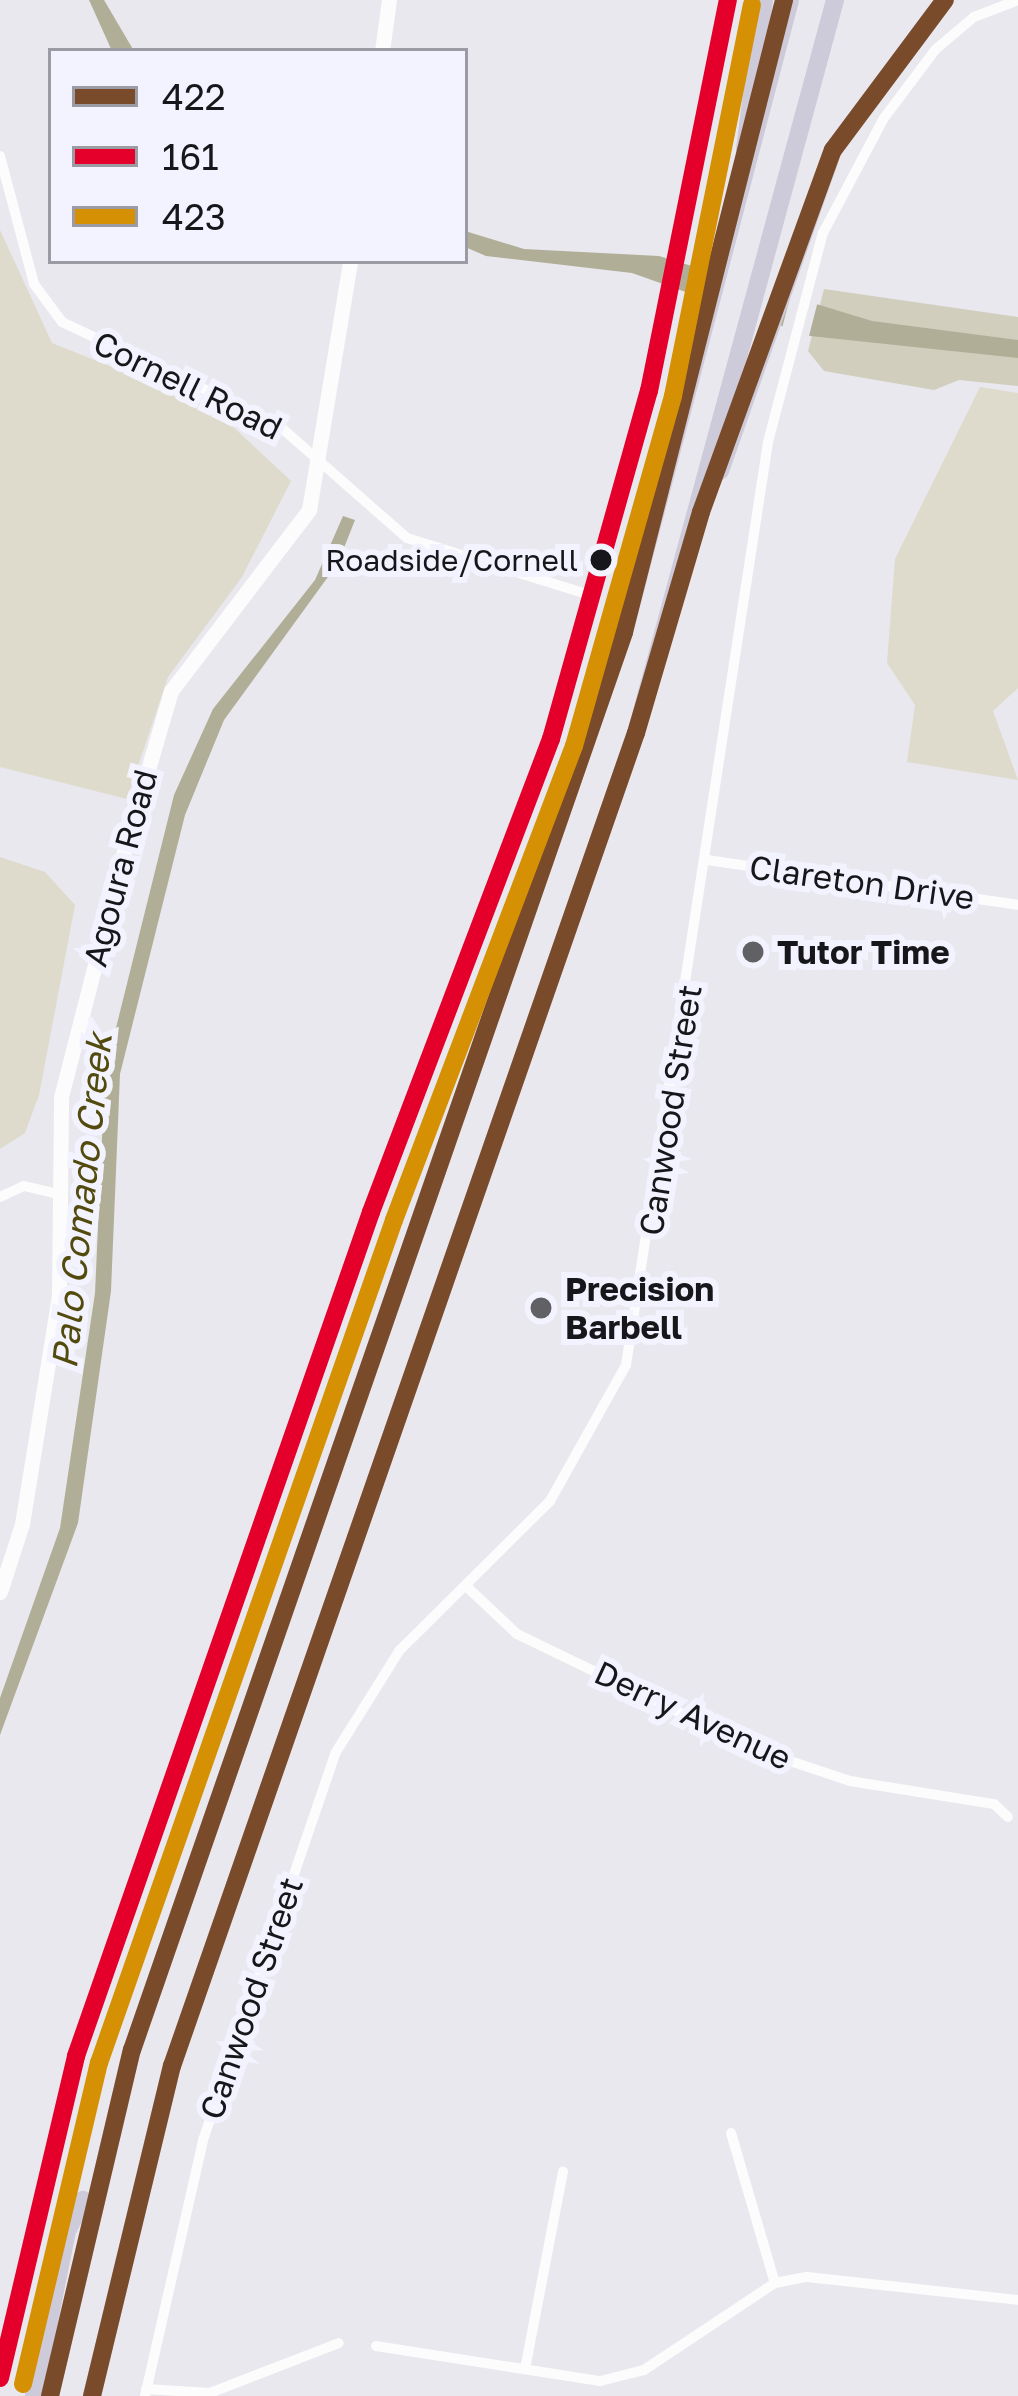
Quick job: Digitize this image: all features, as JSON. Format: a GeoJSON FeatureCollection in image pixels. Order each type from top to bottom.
{"type":"FeatureCollection","features":[{"type":"Feature","properties":{"kind":"highway"},"geometry":{"type":"LineString","coordinates":[[745,172],[744,94],[764,0]]}},
{"type":"Feature","properties":{"kind":"highway"},"geometry":{"type":"LineString","coordinates":[[50,2396],[94,2180],[587,747],[706,329],[787,0]]}},
{"type":"Feature","properties":{"kind":"highway"},"geometry":{"type":"LineString","coordinates":[[92,2396],[172,2066],[636,733],[754,343],[763,272],[836,0]]}},
{"type":"Feature","properties":{"kind":"highway"},"geometry":{"type":"LineString","coordinates":[[754,343],[797,281],[846,125],[945,0]]}},
{"type":"Feature","properties":{"kind":"highway"},"geometry":{"type":"LineString","coordinates":[[34,2396],[67,2231],[94,2180]]}},
{"type":"Feature","properties":{"kind":"main road"},"geometry":{"type":"LineString","coordinates":[[372,48],[379,0]]}},
{"type":"Feature","properties":{"kind":"main road"},"geometry":{"type":"LineString","coordinates":[[382,48],[389,0]]}},
{"type":"Feature","properties":{"kind":"main road","name":"Agoura Road"},"geometry":{"type":"LineString","coordinates":[[0,1592],[22,1525],[59,1295],[61,1096],[158,723],[187,663],[299,530],[322,463],[350,264]]}},
{"type":"Feature","properties":{"kind":"street"},"geometry":{"type":"LineString","coordinates":[[0,2378],[80,2044],[371,1212],[484,931],[593,596],[681,251],[728,0]]}},
{"type":"Feature","properties":{"kind":"street","name":"Canwood Street"},"geometry":{"type":"LineString","coordinates":[[145,2393],[203,2140],[336,1752],[399,1651],[562,1485],[626,1365],[793,335],[797,281],[842,190],[910,83],[957,29],[1018,0]]}},
{"type":"Feature","properties":{"kind":"street","name":"Cornell Road"},"geometry":{"type":"LineString","coordinates":[[0,156],[15,229],[51,312],[259,413],[407,538],[593,596]]}},
{"type":"Feature","properties":{"kind":"street","name":"Clareton Drive"},"geometry":{"type":"LineString","coordinates":[[707,860],[1018,905]]}},
{"type":"Feature","properties":{"kind":"street"},"geometry":{"type":"LineString","coordinates":[[0,1196],[24,1186],[59,1194]]}},
{"type":"Feature","properties":{"kind":"street","name":"Derry Avenue"},"geometry":{"type":"LineString","coordinates":[[466,1586],[518,1634],[757,1750],[850,1781],[994,1804],[1008,1817]]}},
{"type":"Feature","properties":{"kind":"street"},"geometry":{"type":"LineString","coordinates":[[731,2133],[775,2283]]}},
{"type":"Feature","properties":{"kind":"street"},"geometry":{"type":"LineString","coordinates":[[525,2369],[563,2172]]}},
{"type":"Feature","properties":{"kind":"street"},"geometry":{"type":"LineString","coordinates":[[376,2346],[583,2382],[633,2375],[775,2283],[860,2276],[1018,2300]]}},
{"type":"Feature","properties":{"kind":"street"},"geometry":{"type":"LineString","coordinates":[[145,2393],[210,2392],[339,2343]]}},
{"type":"Feature","properties":{"kind":"shaded area"},"geometry":{"type":"Polygon","coordinates":[[[89,0],[104,0],[132,48],[111,48],[89,0]]]}},
{"type":"Feature","properties":{"kind":"shaded area"},"geometry":{"type":"Polygon","coordinates":[[[0,230],[52,343],[212,407],[291,481],[242,577],[168,677],[127,799],[0,767],[0,230]]]}},
{"type":"Feature","properties":{"kind":"shaded area"},"geometry":{"type":"Polygon","coordinates":[[[468,232],[524,249],[659,256],[872,321],[1018,340],[1018,358],[810,336],[632,273],[486,256],[468,248],[468,232]]]}},
{"type":"Feature","properties":{"kind":"shaded area"},"geometry":{"type":"Polygon","coordinates":[[[824,289],[1018,317],[1018,386],[959,380],[934,390],[824,371],[808,351],[824,289]]]}},
{"type":"Feature","properties":{"kind":"shaded area"},"geometry":{"type":"Polygon","coordinates":[[[980,387],[1018,393],[1018,688],[993,711],[1018,780],[907,762],[915,705],[887,663],[895,559],[980,387]]]}},
{"type":"Feature","properties":{"kind":"shaded area"},"geometry":{"type":"Polygon","coordinates":[[[343,516],[355,520],[338,563],[224,720],[185,815],[120,1074],[111,1291],[78,1523],[0,1735],[0,1698],[60,1528],[95,1293],[105,1072],[174,795],[213,709],[315,580],[343,516]]]}},
{"type":"Feature","properties":{"kind":"shaded area"},"geometry":{"type":"Polygon","coordinates":[[[0,857],[45,872],[75,905],[39,1095],[25,1133],[0,1149],[0,857]]]}},
{"type":"Feature","properties":{"kind":"pier"},"geometry":{"type":"Polygon","coordinates":[[[696,260],[790,285],[775,332],[685,303],[696,260]]]}},
{"type":"Feature","properties":{"kind":"pier"},"geometry":{"type":"Polygon","coordinates":[[[793,286],[820,293],[808,340],[781,332],[793,286]]]}},
{"type":"Feature","properties":{"kind":"transit line","name":"161"},"geometry":{"type":"LineString","coordinates":[[0,2378],[76,2056],[371,1212],[551,739],[649,391],[728,0]]}},
{"type":"Feature","properties":{"kind":"transit line","name":"422"},"geometry":{"type":"LineString","coordinates":[[50,2396],[132,2050],[624,632],[784,0]]}},
{"type":"Feature","properties":{"kind":"transit line","name":"422"},"geometry":{"type":"LineString","coordinates":[[92,2396],[172,2066],[636,733],[701,512],[833,150],[945,0]]}},
{"type":"Feature","properties":{"kind":"transit line","name":"423"},"geometry":{"type":"LineString","coordinates":[[23,2384],[99,2063],[394,1220],[574,746],[673,396],[752,5]]}},
{"type":"Feature","properties":{"kind":"place","name":"Roadside/Cornell"},"geometry":{"type":"Point","coordinates":[601,560]}},
{"type":"Feature","properties":{"kind":"place","name":"Tutor Time"},"geometry":{"type":"Point","coordinates":[753,952]}},
{"type":"Feature","properties":{"kind":"place","name":"Precision Barbell"},"geometry":{"type":"Point","coordinates":[541,1308]}},
{"type":"Feature","properties":{"kind":"water label","name":"Palo Comado Creek"},"geometry":{"type":"Point","coordinates":[81,1201]}}]}
